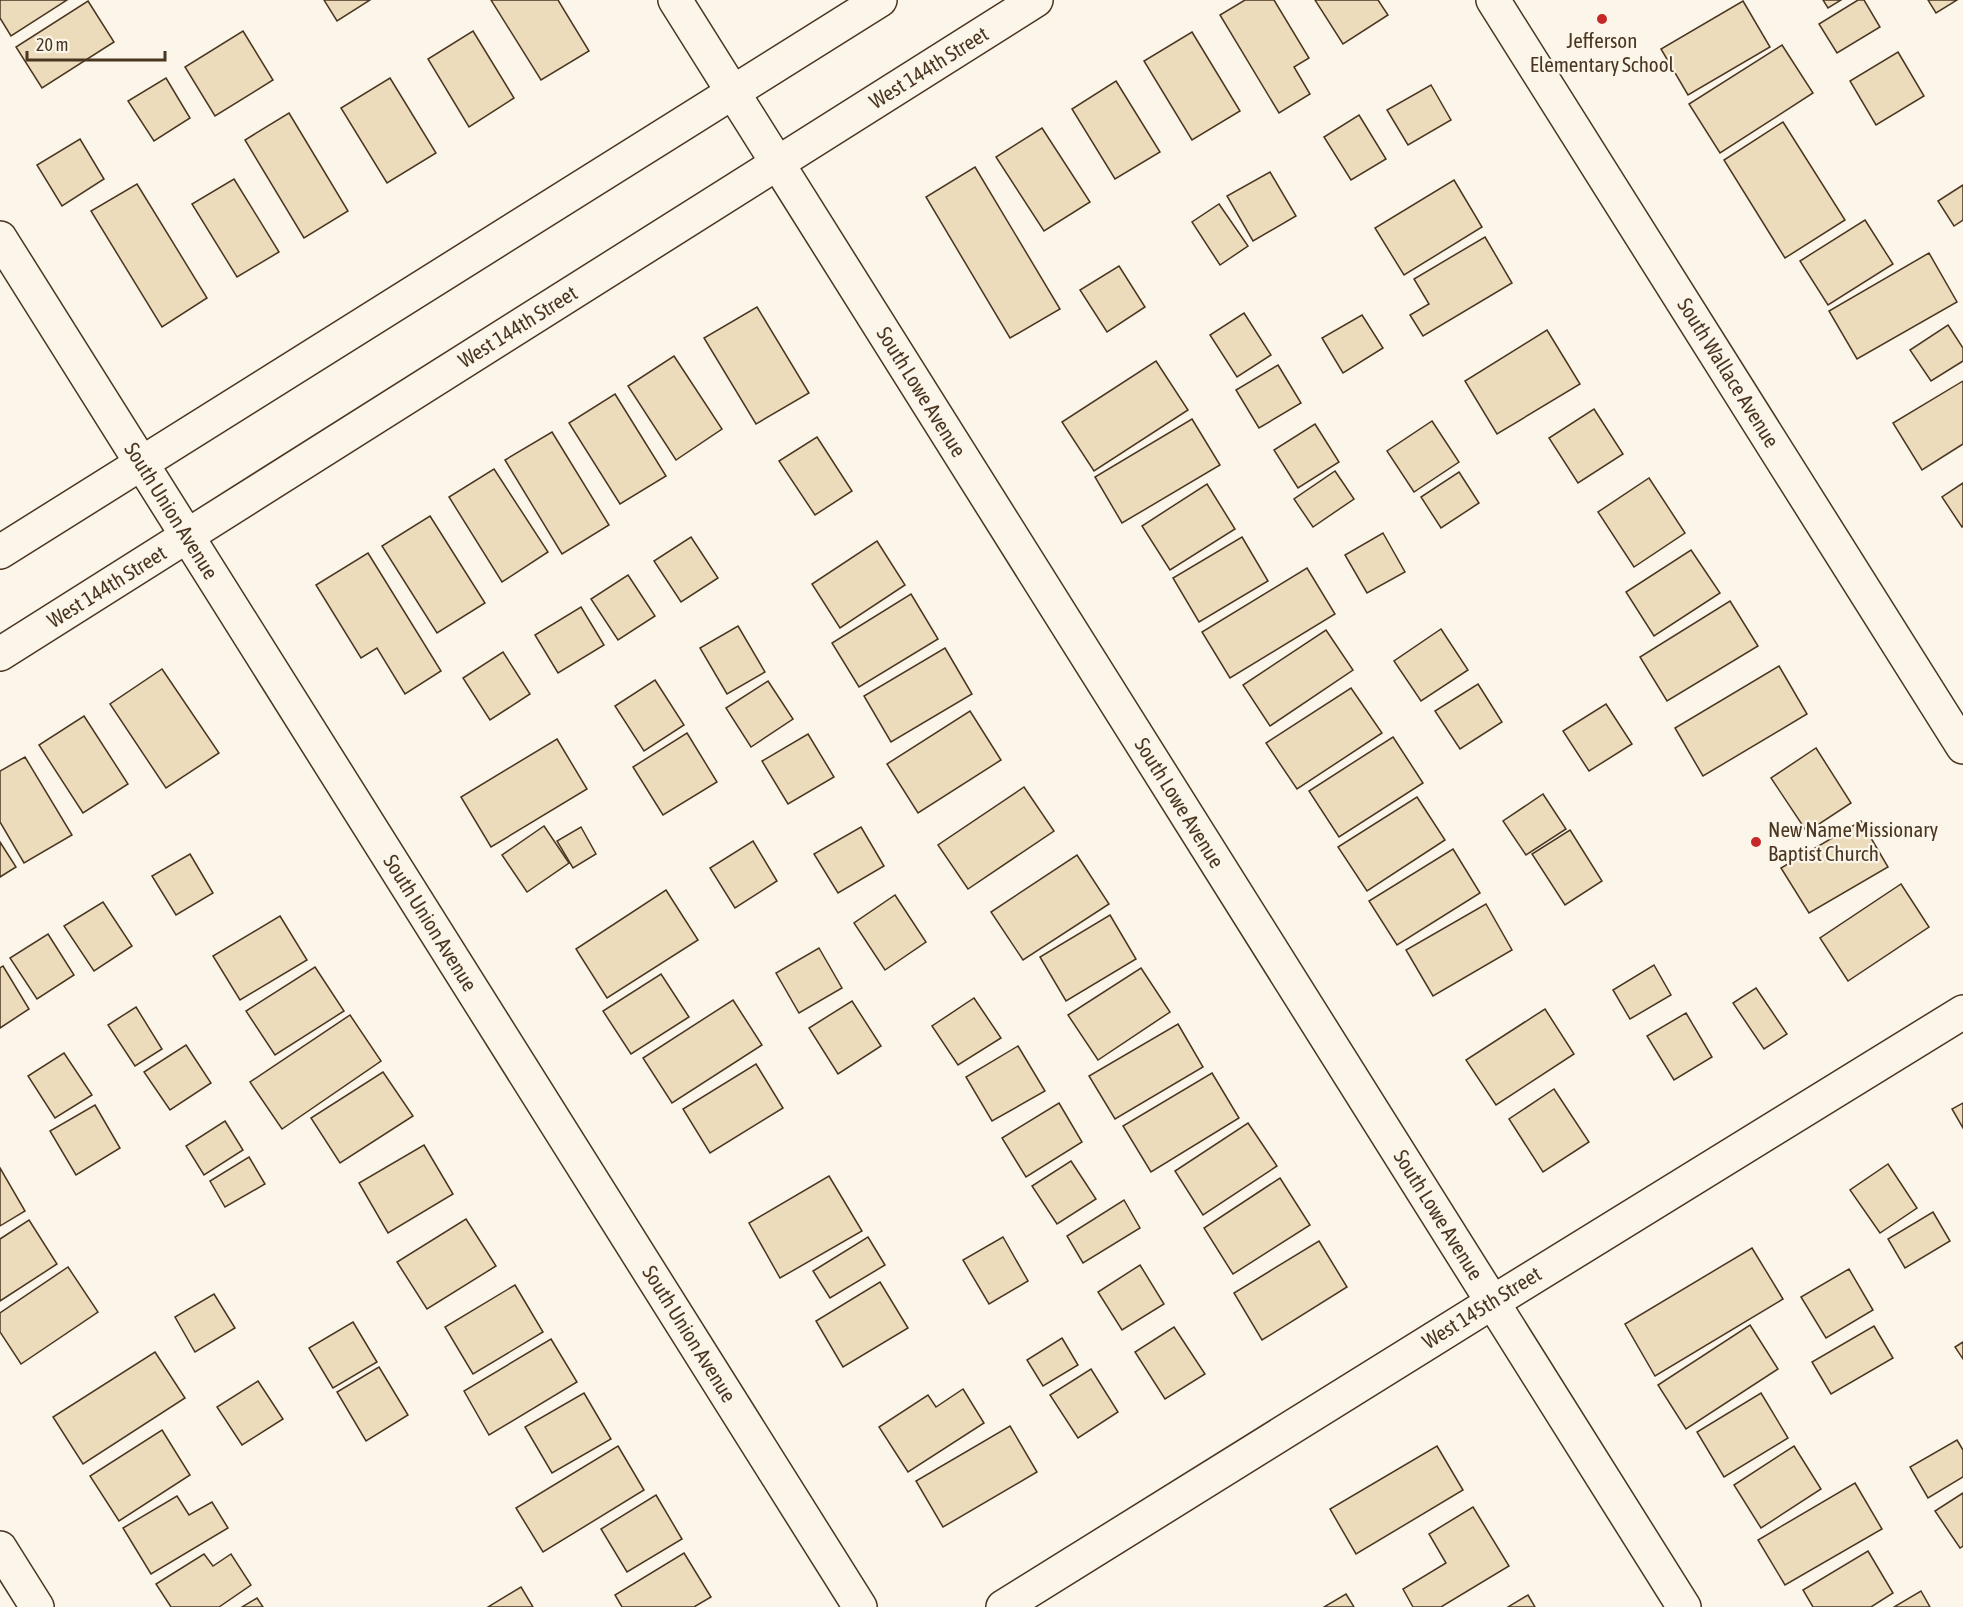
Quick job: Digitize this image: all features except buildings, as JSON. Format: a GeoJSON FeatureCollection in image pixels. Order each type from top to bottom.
{"type":"FeatureCollection","features":[{"type":"Feature","properties":{"kind":"street","name":"South Lowe Avenue"},"geometry":{"type":"LineString","coordinates":[[675,0],[1684,1607]]}},
{"type":"Feature","properties":{"kind":"street"},"geometry":{"type":"LineString","coordinates":[[0,552],[880,0]]}},
{"type":"Feature","properties":{"kind":"street","name":"West 144th Street"},"geometry":{"type":"LineString","coordinates":[[0,654],[1036,0]]}},
{"type":"Feature","properties":{"kind":"street","name":"South Wallace Avenue"},"geometry":{"type":"LineString","coordinates":[[1493,0],[1963,747]]}},
{"type":"Feature","properties":{"kind":"street","name":"South Union Avenue"},"geometry":{"type":"LineString","coordinates":[[0,238],[860,1607]]}},
{"type":"Feature","properties":{"kind":"street","name":"West 145th Street"},"geometry":{"type":"LineString","coordinates":[[1003,1607],[1963,1012]]}},
{"type":"Feature","properties":{"kind":"street"},"geometry":{"type":"LineString","coordinates":[[0,1548],[37,1607]]}},
{"type":"Feature","properties":{"kind":"place","name":"Jefferson Elementary School"},"geometry":{"type":"Point","coordinates":[1602,19]}},
{"type":"Feature","properties":{"kind":"place","name":"New Name Missionary Baptist Church"},"geometry":{"type":"Point","coordinates":[1756,842]}}]}
